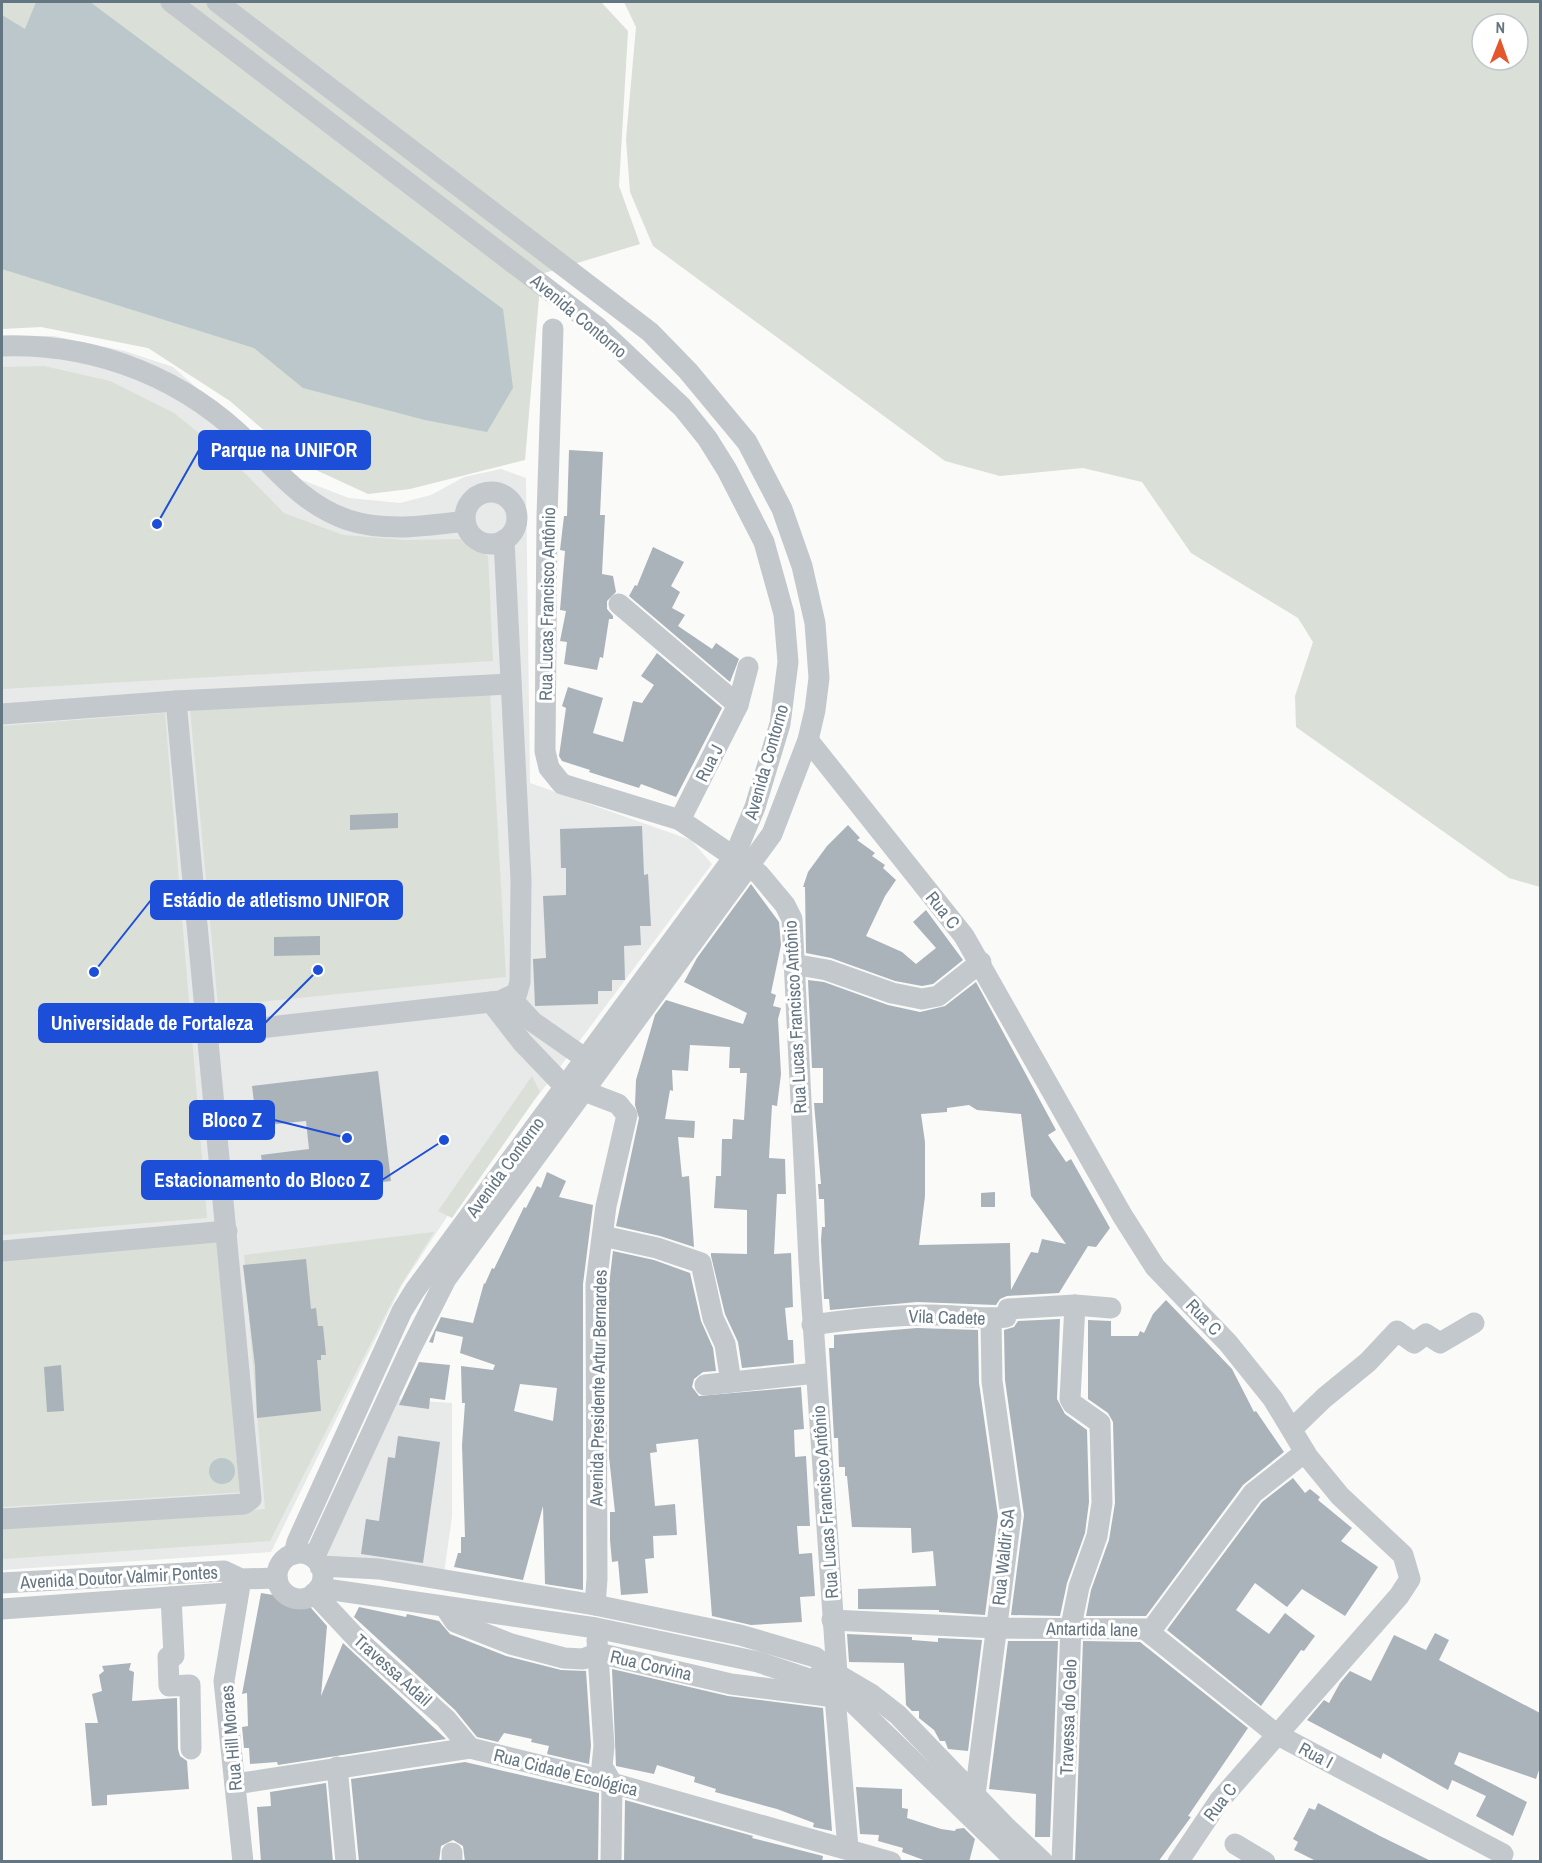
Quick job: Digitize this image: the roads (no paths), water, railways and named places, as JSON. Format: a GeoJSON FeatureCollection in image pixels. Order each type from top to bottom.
{"type":"FeatureCollection","features":[{"type":"Feature","properties":{"kind":"street","name":"Avenida Contorno"},"geometry":{"type":"LineString","coordinates":[[171,2],[596,326],[682,407],[707,438],[727,470],[764,542],[784,615],[788,662],[785,698],[742,862],[581,1072]]}},
{"type":"Feature","properties":{"kind":"street","name":"Avenida Contorno"},"geometry":{"type":"LineString","coordinates":[[217,2],[650,332],[688,371],[747,442],[782,509],[802,566],[815,623],[819,678],[808,740],[772,834],[742,862],[581,1072],[487,1222],[435,1298],[309,1559]]}},
{"type":"Feature","properties":{"kind":"street","name":"Rua Lucas Francisco Antônio"},"geometry":{"type":"LineString","coordinates":[[552,329],[547,517],[546,760],[562,784],[680,820],[759,874],[785,905],[792,919],[813,1325],[837,1674],[835,1697],[855,1854]]}},
{"type":"Feature","properties":{"kind":"street"},"geometry":{"type":"LineString","coordinates":[[2,346],[43,346],[90,353],[156,376],[196,399],[254,448],[279,476],[307,499],[348,520],[372,526],[465,521]]}},
{"type":"Feature","properties":{"kind":"street"},"geometry":{"type":"LineString","coordinates":[[488,491],[506,495],[512,501],[518,518],[516,527],[504,540],[496,543],[479,541],[467,529],[465,521],[468,505],[480,494],[488,491]]}},
{"type":"Feature","properties":{"kind":"street"},"geometry":{"type":"LineString","coordinates":[[504,540],[521,880],[520,982],[504,999]]}},
{"type":"Feature","properties":{"kind":"street"},"geometry":{"type":"LineString","coordinates":[[619,604],[738,705]]}},
{"type":"Feature","properties":{"kind":"street","name":"Rua J"},"geometry":{"type":"LineString","coordinates":[[680,820],[738,705],[748,667]]}},
{"type":"Feature","properties":{"kind":"street"},"geometry":{"type":"LineString","coordinates":[[2,714],[176,701],[511,684]]}},
{"type":"Feature","properties":{"kind":"street"},"geometry":{"type":"LineString","coordinates":[[2,1519],[244,1504],[251,1498],[176,701]]}},
{"type":"Feature","properties":{"kind":"street","name":"Rua C"},"geometry":{"type":"LineString","coordinates":[[808,740],[964,936],[981,962],[1122,1215],[1155,1267],[1228,1343],[1273,1399],[1305,1452],[1340,1496],[1403,1555],[1410,1579],[1399,1596],[1219,1801],[1178,1862]]}},
{"type":"Feature","properties":{"kind":"street"},"geometry":{"type":"LineString","coordinates":[[793,964],[827,970],[892,993],[922,999],[938,996],[981,962]]}},
{"type":"Feature","properties":{"kind":"street"},"geometry":{"type":"LineString","coordinates":[[504,999],[528,1035],[581,1072]]}},
{"type":"Feature","properties":{"kind":"street"},"geometry":{"type":"LineString","coordinates":[[207,1034],[504,999],[536,1012],[581,1072]]}},
{"type":"Feature","properties":{"kind":"street","name":"Avenida Presidente Artur Bernardes"},"geometry":{"type":"LineString","coordinates":[[581,1072],[618,1104],[627,1115],[613,1169],[596,1284],[597,1579],[595,1605]]}},
{"type":"Feature","properties":{"kind":"street"},"geometry":{"type":"LineString","coordinates":[[2,1251],[227,1231]]}},
{"type":"Feature","properties":{"kind":"street"},"geometry":{"type":"LineString","coordinates":[[603,1236],[657,1248],[700,1263],[713,1318],[725,1344],[731,1382]]}},
{"type":"Feature","properties":{"kind":"street","name":"Vila Cadete"},"geometry":{"type":"LineString","coordinates":[[813,1325],[887,1316],[932,1315],[991,1319],[1006,1317],[1008,1309],[1075,1305],[1111,1308]]}},
{"type":"Feature","properties":{"kind":"street","name":"Travessa do Gelo"},"geometry":{"type":"LineString","coordinates":[[1062,1862],[1071,1629],[1078,1587],[1097,1536],[1102,1503],[1100,1423],[1073,1404],[1070,1399],[1075,1305]]}},
{"type":"Feature","properties":{"kind":"street","name":"Rua Waldir SA"},"geometry":{"type":"LineString","coordinates":[[975,1795],[1011,1516],[992,1381],[991,1319]]}},
{"type":"Feature","properties":{"kind":"street"},"geometry":{"type":"LineString","coordinates":[[1292,1429],[1324,1398],[1368,1362],[1396,1331],[1414,1343],[1426,1334],[1440,1343],[1474,1323]]}},
{"type":"Feature","properties":{"kind":"street"},"geometry":{"type":"LineString","coordinates":[[705,1385],[816,1373]]}},
{"type":"Feature","properties":{"kind":"street","name":"Antartida lane"},"geometry":{"type":"LineString","coordinates":[[832,1620],[996,1628],[1152,1629],[1253,1493],[1305,1452]]}},
{"type":"Feature","properties":{"kind":"street"},"geometry":{"type":"LineString","coordinates":[[309,1559],[323,1575],[316,1591],[305,1598],[295,1598],[285,1594],[277,1578],[279,1566],[285,1558],[309,1559],[595,1605],[740,1635],[815,1657],[898,1715],[1043,1862]]}},
{"type":"Feature","properties":{"kind":"street","name":"Avenida Doutor Valmir Pontes"},"geometry":{"type":"LineString","coordinates":[[2,1583],[224,1570],[241,1579],[226,1593],[2,1609]]}},
{"type":"Feature","properties":{"kind":"street"},"geometry":{"type":"LineString","coordinates":[[241,1579],[277,1578]]}},
{"type":"Feature","properties":{"kind":"street","name":"Rua Hill Moraes"},"geometry":{"type":"LineString","coordinates":[[241,1579],[224,1681],[243,1862]]}},
{"type":"Feature","properties":{"kind":"street"},"geometry":{"type":"LineString","coordinates":[[316,1591],[596,1628],[758,1662],[809,1679],[837,1674]]}},
{"type":"Feature","properties":{"kind":"street","name":"Travessa Adail"},"geometry":{"type":"LineString","coordinates":[[316,1591],[358,1640],[446,1719],[470,1748]]}},
{"type":"Feature","properties":{"kind":"street"},"geometry":{"type":"LineString","coordinates":[[171,1597],[174,1656],[168,1657],[169,1686],[190,1685],[192,1749]]}},
{"type":"Feature","properties":{"kind":"street","name":"Rua Corvina"},"geometry":{"type":"LineString","coordinates":[[445,1608],[454,1622],[511,1644],[564,1658],[583,1659],[598,1653],[731,1684],[835,1697]]}},
{"type":"Feature","properties":{"kind":"street"},"geometry":{"type":"LineString","coordinates":[[596,1628],[604,1746],[602,1766],[612,1783],[611,1862]]}},
{"type":"Feature","properties":{"kind":"street","name":"Rua I"},"geometry":{"type":"LineString","coordinates":[[1146,1630],[1276,1734],[1503,1854]]}},
{"type":"Feature","properties":{"kind":"street"},"geometry":{"type":"LineString","coordinates":[[837,1674],[844,1695],[1017,1862]]}},
{"type":"Feature","properties":{"kind":"street","name":"Rua Cidade Ecológica"},"geometry":{"type":"LineString","coordinates":[[235,1784],[470,1748],[612,1783],[855,1854],[891,1862]]}},
{"type":"Feature","properties":{"kind":"street"},"geometry":{"type":"LineString","coordinates":[[338,1767],[346,1862]]}},
{"type":"Feature","properties":{"kind":"street"},"geometry":{"type":"LineString","coordinates":[[1235,1844],[1265,1862]]}},
{"type":"Feature","properties":{"kind":"place","name":"Parque na UNIFOR"},"geometry":{"type":"Point","coordinates":[157,524]}},
{"type":"Feature","properties":{"kind":"place","name":"Universidade de Fortaleza"},"geometry":{"type":"Point","coordinates":[318,970]}},
{"type":"Feature","properties":{"kind":"place","name":"Estádio de atletismo UNIFOR"},"geometry":{"type":"Point","coordinates":[94,972]}},
{"type":"Feature","properties":{"kind":"place","name":"Bloco Z"},"geometry":{"type":"Point","coordinates":[347,1138]}},
{"type":"Feature","properties":{"kind":"place","name":"Estacionamento do Bloco Z"},"geometry":{"type":"Point","coordinates":[444,1140]}}]}
